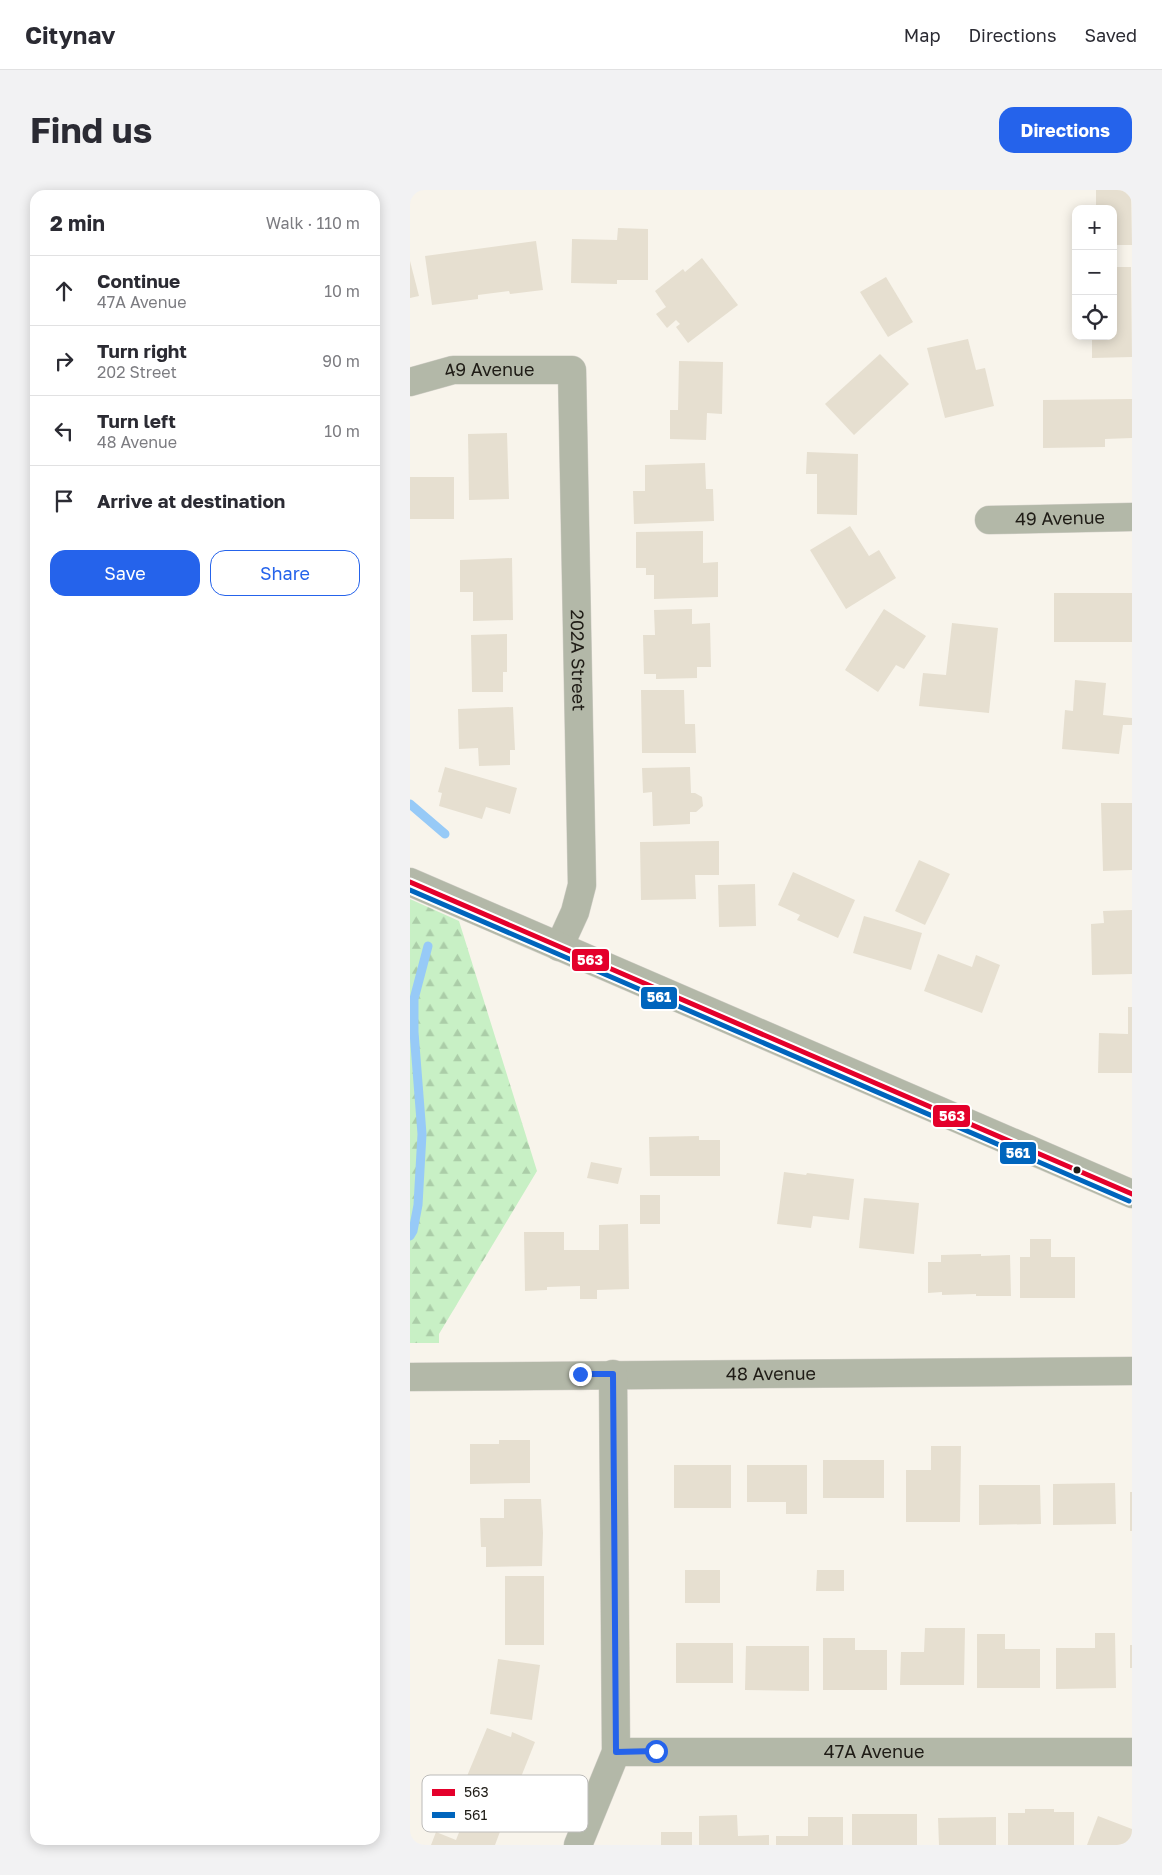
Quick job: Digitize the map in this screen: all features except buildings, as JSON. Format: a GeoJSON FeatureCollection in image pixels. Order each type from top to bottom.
{"type":"FeatureCollection","features":[{"type":"Feature","properties":{"kind":"street","name":"49 Avenue"},"geometry":{"type":"LineString","coordinates":[[410,382],[453,370],[572,370]]}},
{"type":"Feature","properties":{"kind":"street","name":"202A Street"},"geometry":{"type":"LineString","coordinates":[[560,946],[575,912],[582,885],[572,370]]}},
{"type":"Feature","properties":{"kind":"street","name":"49 Avenue"},"geometry":{"type":"LineString","coordinates":[[989,520],[1132,517]]}},
{"type":"Feature","properties":{"kind":"street"},"geometry":{"type":"LineString","coordinates":[[410,882],[1132,1194]]}},
{"type":"Feature","properties":{"kind":"street","name":"48 Avenue"},"geometry":{"type":"LineString","coordinates":[[410,1377],[1132,1371]]}},
{"type":"Feature","properties":{"kind":"street"},"geometry":{"type":"LineString","coordinates":[[588,1821],[616,1752],[613,1374]]}},
{"type":"Feature","properties":{"kind":"street","name":"47A Avenue"},"geometry":{"type":"LineString","coordinates":[[616,1752],[1132,1752]]}},
{"type":"Feature","properties":{"kind":"street"},"geometry":{"type":"LineString","coordinates":[[578,1845],[583,1832]]}},
{"type":"Feature","properties":{"kind":"green space"},"geometry":{"type":"Polygon","coordinates":[[[410,899],[459,921],[537,1171],[439,1334],[439,1343],[410,1343],[410,899]]]}},
{"type":"Feature","properties":{"kind":"waterway"},"geometry":{"type":"LineString","coordinates":[[410,804],[445,834]]}},
{"type":"Feature","properties":{"kind":"waterway"},"geometry":{"type":"LineString","coordinates":[[410,1236],[413,1231],[418,1205],[422,1134],[414,1032],[414,999],[428,946]]}},
{"type":"Feature","properties":{"kind":"transit line","name":"563"},"geometry":{"type":"LineString","coordinates":[[410,882],[1132,1194]]}},
{"type":"Feature","properties":{"kind":"transit line","name":"561"},"geometry":{"type":"LineString","coordinates":[[410,890],[1129,1201]]}},
{"type":"Feature","properties":{"kind":"route"},"geometry":{"type":"LineString","coordinates":[[580,1374],[613,1374],[616,1752],[656,1751]]}}]}
